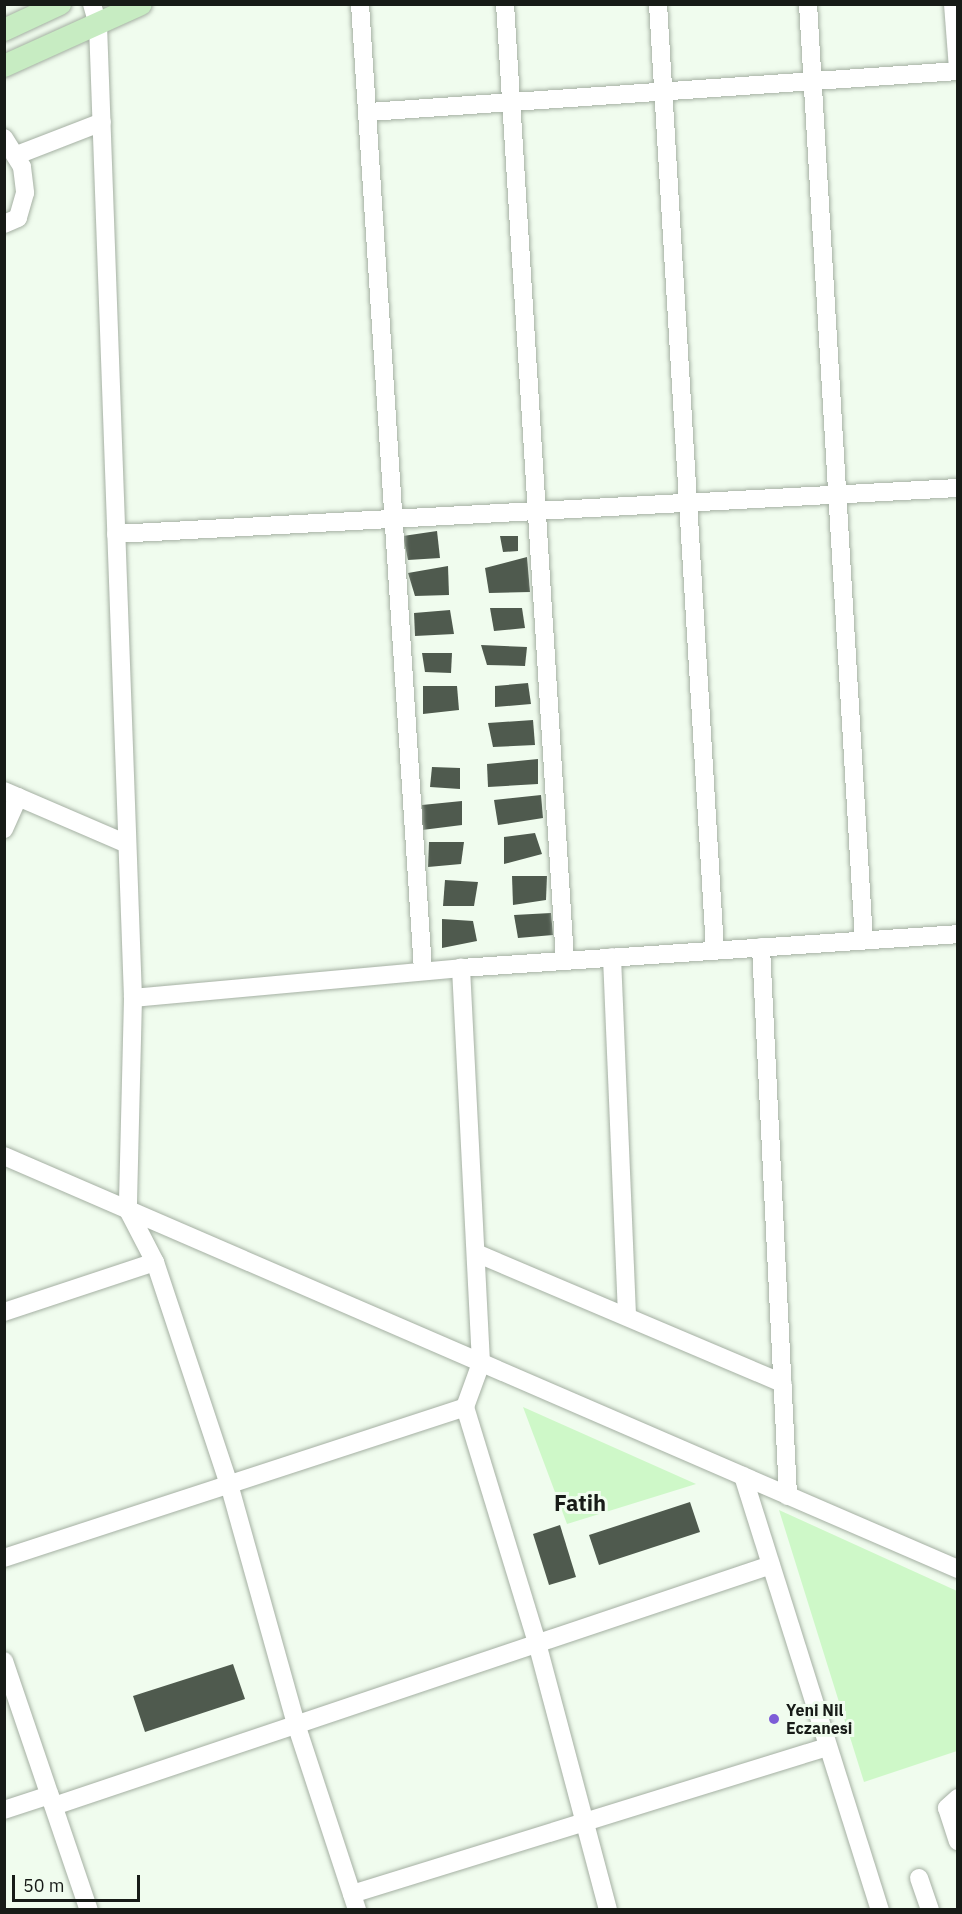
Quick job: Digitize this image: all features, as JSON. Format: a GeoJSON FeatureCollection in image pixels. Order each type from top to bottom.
{"type":"FeatureCollection","features":[{"type":"Feature","properties":{"kind":"main road"},"geometry":{"type":"LineString","coordinates":[[4,30],[60,4]]}},
{"type":"Feature","properties":{"kind":"main road"},"geometry":{"type":"LineString","coordinates":[[4,66],[95,15],[141,4]]}},
{"type":"Feature","properties":{"kind":"street"},"geometry":{"type":"LineString","coordinates":[[360,4],[369,112],[423,971]]}},
{"type":"Feature","properties":{"kind":"street"},"geometry":{"type":"LineString","coordinates":[[505,4],[514,99],[565,960]]}},
{"type":"Feature","properties":{"kind":"street"},"geometry":{"type":"LineString","coordinates":[[658,4],[715,950]]}},
{"type":"Feature","properties":{"kind":"street"},"geometry":{"type":"LineString","coordinates":[[808,4],[864,940]]}},
{"type":"Feature","properties":{"kind":"street"},"geometry":{"type":"LineString","coordinates":[[369,112],[514,99],[957,70],[953,4]]}},
{"type":"Feature","properties":{"kind":"street"},"geometry":{"type":"LineString","coordinates":[[95,15],[102,122],[133,998],[128,1210],[155,1262],[229,1484],[296,1724],[355,1902],[584,1820],[827,1747]]}},
{"type":"Feature","properties":{"kind":"street"},"geometry":{"type":"LineString","coordinates":[[17,155],[102,122]]}},
{"type":"Feature","properties":{"kind":"street"},"geometry":{"type":"LineString","coordinates":[[4,138],[17,155],[25,180],[23,206],[18,218],[4,224]]}},
{"type":"Feature","properties":{"kind":"street"},"geometry":{"type":"LineString","coordinates":[[116,534],[957,488]]}},
{"type":"Feature","properties":{"kind":"street"},"geometry":{"type":"LineString","coordinates":[[4,829],[11,794],[127,844]]}},
{"type":"Feature","properties":{"kind":"street"},"geometry":{"type":"LineString","coordinates":[[133,998],[461,968],[957,934]]}},
{"type":"Feature","properties":{"kind":"street"},"geometry":{"type":"LineString","coordinates":[[761,947],[788,1496]]}},
{"type":"Feature","properties":{"kind":"street"},"geometry":{"type":"LineString","coordinates":[[612,957],[627,1316]]}},
{"type":"Feature","properties":{"kind":"street"},"geometry":{"type":"LineString","coordinates":[[461,968],[481,1363],[465,1407],[537,1643],[608,1910]]}},
{"type":"Feature","properties":{"kind":"street"},"geometry":{"type":"LineString","coordinates":[[4,1156],[957,1569]]}},
{"type":"Feature","properties":{"kind":"street"},"geometry":{"type":"LineString","coordinates":[[476,1253],[783,1383]]}},
{"type":"Feature","properties":{"kind":"street"},"geometry":{"type":"LineString","coordinates":[[4,1312],[155,1262]]}},
{"type":"Feature","properties":{"kind":"street"},"geometry":{"type":"LineString","coordinates":[[4,1558],[465,1407]]}},
{"type":"Feature","properties":{"kind":"street"},"geometry":{"type":"LineString","coordinates":[[743,1476],[880,1910]]}},
{"type":"Feature","properties":{"kind":"street"},"geometry":{"type":"LineString","coordinates":[[4,1810],[52,1800],[296,1724],[771,1564]]}},
{"type":"Feature","properties":{"kind":"street"},"geometry":{"type":"LineString","coordinates":[[4,1661],[89,1910]]}},
{"type":"Feature","properties":{"kind":"street"},"geometry":{"type":"LineString","coordinates":[[957,1798],[947,1808],[957,1841]]}},
{"type":"Feature","properties":{"kind":"street"},"geometry":{"type":"LineString","coordinates":[[919,1878],[930,1910]]}},
{"type":"Feature","properties":{"kind":"green space"},"geometry":{"type":"Polygon","coordinates":[[[523,1407],[696,1484],[567,1524],[523,1407]]]}},
{"type":"Feature","properties":{"kind":"green space"},"geometry":{"type":"Polygon","coordinates":[[[779,1510],[957,1591],[957,1751],[864,1782],[779,1510]]]}},
{"type":"Feature","properties":{"kind":"building"},"geometry":{"type":"Polygon","coordinates":[[[437,531],[440,558],[408,560],[403,536],[437,531]]]}},
{"type":"Feature","properties":{"kind":"building"},"geometry":{"type":"Polygon","coordinates":[[[500,536],[518,536],[518,551],[503,552],[500,536]]]}},
{"type":"Feature","properties":{"kind":"building"},"geometry":{"type":"Polygon","coordinates":[[[527,557],[530,592],[489,593],[485,568],[527,557]]]}},
{"type":"Feature","properties":{"kind":"building"},"geometry":{"type":"Polygon","coordinates":[[[448,566],[449,595],[415,596],[408,573],[448,566]]]}},
{"type":"Feature","properties":{"kind":"building"},"geometry":{"type":"Polygon","coordinates":[[[490,608],[522,608],[525,628],[494,631],[490,608]]]}},
{"type":"Feature","properties":{"kind":"building"},"geometry":{"type":"Polygon","coordinates":[[[450,610],[454,634],[415,636],[414,613],[450,610]]]}},
{"type":"Feature","properties":{"kind":"building"},"geometry":{"type":"Polygon","coordinates":[[[481,645],[527,647],[525,666],[487,665],[481,645]]]}},
{"type":"Feature","properties":{"kind":"building"},"geometry":{"type":"Polygon","coordinates":[[[422,653],[452,653],[451,673],[425,672],[422,653]]]}},
{"type":"Feature","properties":{"kind":"building"},"geometry":{"type":"Polygon","coordinates":[[[528,683],[531,704],[495,707],[495,686],[528,683]]]}},
{"type":"Feature","properties":{"kind":"building"},"geometry":{"type":"Polygon","coordinates":[[[423,686],[457,686],[459,710],[423,714],[423,686]]]}},
{"type":"Feature","properties":{"kind":"building"},"geometry":{"type":"Polygon","coordinates":[[[533,720],[535,745],[493,747],[488,723],[533,720]]]}},
{"type":"Feature","properties":{"kind":"building"},"geometry":{"type":"Polygon","coordinates":[[[538,759],[538,784],[488,787],[487,764],[538,759]]]}},
{"type":"Feature","properties":{"kind":"building"},"geometry":{"type":"Polygon","coordinates":[[[432,767],[460,768],[460,789],[430,787],[432,767]]]}},
{"type":"Feature","properties":{"kind":"building"},"geometry":{"type":"Polygon","coordinates":[[[541,795],[543,818],[498,825],[494,800],[541,795]]]}},
{"type":"Feature","properties":{"kind":"building"},"geometry":{"type":"Polygon","coordinates":[[[462,801],[462,825],[422,830],[422,805],[462,801]]]}},
{"type":"Feature","properties":{"kind":"building"},"geometry":{"type":"Polygon","coordinates":[[[535,833],[542,854],[504,864],[504,837],[535,833]]]}},
{"type":"Feature","properties":{"kind":"building"},"geometry":{"type":"Polygon","coordinates":[[[429,842],[464,842],[461,864],[428,867],[429,842]]]}},
{"type":"Feature","properties":{"kind":"building"},"geometry":{"type":"Polygon","coordinates":[[[512,876],[547,876],[546,900],[513,905],[512,876]]]}},
{"type":"Feature","properties":{"kind":"building"},"geometry":{"type":"Polygon","coordinates":[[[445,880],[478,882],[474,906],[443,906],[445,880]]]}},
{"type":"Feature","properties":{"kind":"building"},"geometry":{"type":"Polygon","coordinates":[[[551,913],[553,935],[518,938],[514,915],[551,913]]]}},
{"type":"Feature","properties":{"kind":"building"},"geometry":{"type":"Polygon","coordinates":[[[442,919],[473,921],[477,941],[442,948],[442,919]]]}},
{"type":"Feature","properties":{"kind":"building"},"geometry":{"type":"Polygon","coordinates":[[[690,1502],[700,1532],[599,1565],[589,1535],[690,1502]]]}},
{"type":"Feature","properties":{"kind":"building"},"geometry":{"type":"Polygon","coordinates":[[[560,1525],[576,1577],[549,1585],[533,1534],[560,1525]]]}},
{"type":"Feature","properties":{"kind":"building"},"geometry":{"type":"Polygon","coordinates":[[[233,1664],[245,1699],[145,1732],[133,1696],[233,1664]]]}},
{"type":"Feature","properties":{"kind":"place","name":"Yeni Nil Eczanesi"},"geometry":{"type":"Point","coordinates":[774,1719]}},
{"type":"Feature","properties":{"kind":"district","name":"Fatih"},"geometry":{"type":"Point","coordinates":[580,1503]}}]}
